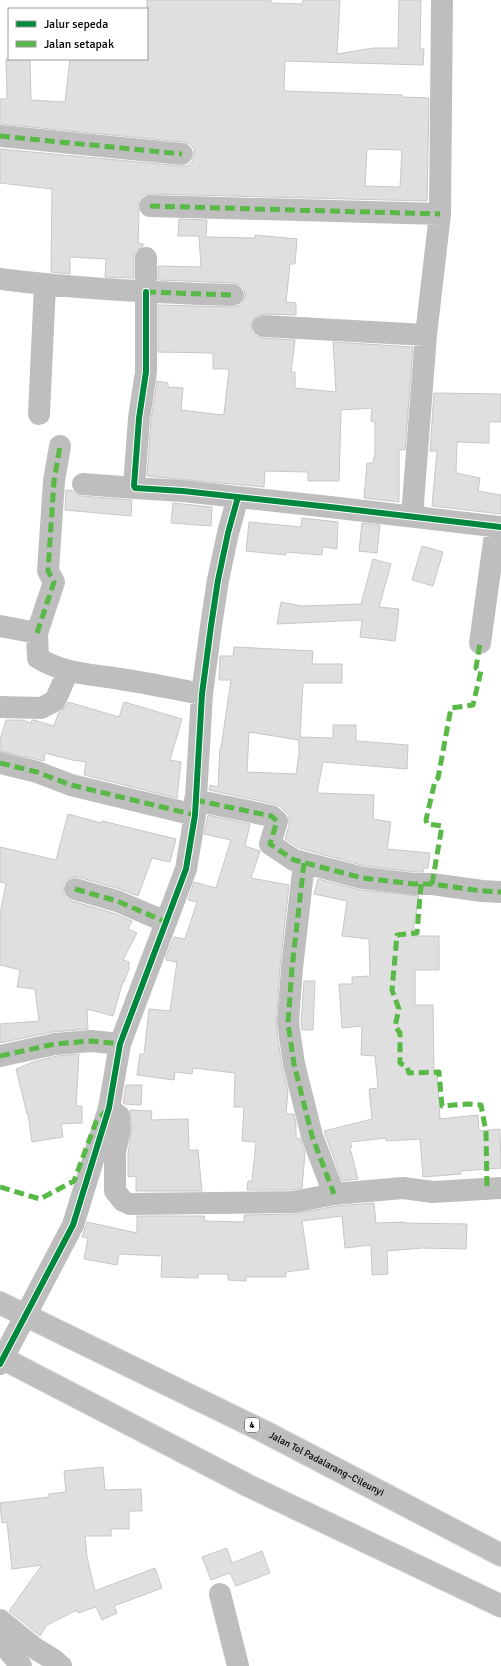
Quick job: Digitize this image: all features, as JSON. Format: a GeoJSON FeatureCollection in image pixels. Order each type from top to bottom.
{"type":"FeatureCollection","features":[{"type":"Feature","properties":{"kind":"main road"},"geometry":{"type":"LineString","coordinates":[[412,516],[426,336],[440,214],[442,0]]}},
{"type":"Feature","properties":{"kind":"main road"},"geometry":{"type":"LineString","coordinates":[[0,136],[182,154]]}},
{"type":"Feature","properties":{"kind":"main road"},"geometry":{"type":"LineString","coordinates":[[150,206],[440,214]]}},
{"type":"Feature","properties":{"kind":"main road"},"geometry":{"type":"LineString","coordinates":[[135,488],[140,418],[146,372],[146,258]]}},
{"type":"Feature","properties":{"kind":"main road"},"geometry":{"type":"LineString","coordinates":[[0,279],[45,285],[146,292],[233,295]]}},
{"type":"Feature","properties":{"kind":"main road"},"geometry":{"type":"LineString","coordinates":[[39,414],[45,285]]}},
{"type":"Feature","properties":{"kind":"main road"},"geometry":{"type":"LineString","coordinates":[[263,326],[426,336]]}},
{"type":"Feature","properties":{"kind":"main road"},"geometry":{"type":"LineString","coordinates":[[60,446],[54,481],[48,571],[54,582],[37,633],[38,658],[68,671],[202,694]]}},
{"type":"Feature","properties":{"kind":"main road"},"geometry":{"type":"LineString","coordinates":[[83,484],[238,497],[498,527],[480,643]]}},
{"type":"Feature","properties":{"kind":"main road"},"geometry":{"type":"LineString","coordinates":[[0,1364],[73,1225],[109,1108],[120,1044],[186,869],[195,808],[202,694],[218,580],[228,533],[238,497]]}},
{"type":"Feature","properties":{"kind":"main road"},"geometry":{"type":"LineString","coordinates":[[0,626],[37,633]]}},
{"type":"Feature","properties":{"kind":"main road"},"geometry":{"type":"LineString","coordinates":[[0,707],[41,708],[55,701],[68,671]]}},
{"type":"Feature","properties":{"kind":"main road"},"geometry":{"type":"LineString","coordinates":[[0,763],[37,772],[71,785],[195,808],[271,816],[277,821],[270,844],[294,860],[304,863],[363,878],[501,892]]}},
{"type":"Feature","properties":{"kind":"main road"},"geometry":{"type":"LineString","coordinates":[[304,863],[292,968],[288,1023],[294,1064],[312,1136],[334,1194]]}},
{"type":"Feature","properties":{"kind":"main road"},"geometry":{"type":"LineString","coordinates":[[75,889],[117,901],[166,922]]}},
{"type":"Feature","properties":{"kind":"main road"},"geometry":{"type":"LineString","coordinates":[[0,1056],[55,1044],[91,1041],[120,1044]]}},
{"type":"Feature","properties":{"kind":"main road"},"geometry":{"type":"LineString","coordinates":[[109,1108],[119,1116],[120,1130],[115,1152],[115,1191],[123,1201],[130,1204],[294,1202],[334,1194],[402,1188],[433,1192],[501,1188]]}},
{"type":"Feature","properties":{"kind":"main road","name":"Jalan Tol Padalarang–Cileunyi"},"geometry":{"type":"LineString","coordinates":[[0,1304],[265,1432],[501,1555]]}},
{"type":"Feature","properties":{"kind":"main road"},"geometry":{"type":"LineString","coordinates":[[0,1357],[250,1486],[501,1606]]}},
{"type":"Feature","properties":{"kind":"main road"},"geometry":{"type":"LineString","coordinates":[[220,1594],[238,1666]]}},
{"type":"Feature","properties":{"kind":"main road"},"geometry":{"type":"LineString","coordinates":[[0,1620],[55,1664]]}},
{"type":"Feature","properties":{"kind":"main road"},"geometry":{"type":"LineString","coordinates":[[0,1640],[21,1666]]}},
{"type":"Feature","properties":{"kind":"building"},"geometry":{"type":"Polygon","coordinates":[[[147,0],[271,0],[271,3],[302,4],[303,0],[340,0],[337,54],[373,48],[398,48],[399,0],[421,0],[420,49],[424,49],[423,65],[285,61],[284,91],[402,95],[402,97],[429,98],[427,201],[144,195],[139,200],[138,205],[138,243],[143,244],[143,246],[135,252],[134,278],[105,277],[106,259],[70,257],[70,274],[51,272],[52,189],[0,183],[0,149],[181,166],[187,166],[192,162],[194,156],[194,149],[190,144],[183,142],[0,124],[0,99],[7,99],[6,59],[30,60],[31,100],[65,102],[70,60],[148,60],[147,0]],[[367,149],[365,186],[400,187],[402,150],[367,149]]]}},
{"type":"Feature","properties":{"kind":"building"},"geometry":{"type":"Polygon","coordinates":[[[179,219],[207,220],[206,237],[255,238],[255,235],[297,239],[295,264],[290,264],[286,302],[296,303],[296,315],[258,315],[253,319],[251,326],[252,332],[256,336],[262,338],[295,340],[291,372],[295,372],[295,388],[336,392],[333,342],[413,347],[405,450],[399,450],[399,502],[364,498],[367,463],[373,463],[375,454],[375,422],[371,421],[372,408],[341,410],[339,481],[308,481],[308,472],[265,471],[264,487],[147,476],[151,419],[157,381],[168,383],[168,387],[183,388],[181,410],[222,415],[224,414],[229,369],[213,369],[213,353],[158,352],[158,305],[233,307],[239,306],[243,302],[245,296],[244,289],[239,284],[234,283],[158,280],[158,266],[201,267],[199,236],[178,236],[179,219]]]}},
{"type":"Feature","properties":{"kind":"building"},"geometry":{"type":"Polygon","coordinates":[[[434,393],[501,394],[501,422],[489,422],[489,443],[457,442],[456,473],[480,478],[478,491],[501,495],[501,514],[432,506],[437,451],[430,451],[434,393]]]}},
{"type":"Feature","properties":{"kind":"building"},"geometry":{"type":"Polygon","coordinates":[[[66,490],[73,491],[82,496],[132,500],[131,516],[65,510],[66,490]]]}},
{"type":"Feature","properties":{"kind":"building"},"geometry":{"type":"Polygon","coordinates":[[[173,503],[212,507],[211,526],[171,523],[173,503]]]}},
{"type":"Feature","properties":{"kind":"building"},"geometry":{"type":"Polygon","coordinates":[[[302,518],[338,522],[337,549],[323,547],[322,555],[286,552],[286,555],[246,551],[249,522],[301,527],[302,518]]]}},
{"type":"Feature","properties":{"kind":"building"},"geometry":{"type":"Polygon","coordinates":[[[362,523],[380,525],[377,553],[359,551],[362,523]]]}},
{"type":"Feature","properties":{"kind":"building"},"geometry":{"type":"Polygon","coordinates":[[[422,546],[443,552],[433,586],[412,580],[422,546]]]}},
{"type":"Feature","properties":{"kind":"building"},"geometry":{"type":"Polygon","coordinates":[[[373,559],[391,564],[379,607],[399,609],[395,641],[360,637],[362,620],[277,624],[281,602],[302,606],[361,604],[373,559]]]}},
{"type":"Feature","properties":{"kind":"building"},"geometry":{"type":"Polygon","coordinates":[[[234,647],[313,651],[312,664],[342,664],[342,683],[303,683],[300,737],[333,738],[333,725],[356,725],[356,741],[408,745],[407,769],[323,762],[317,793],[374,795],[373,819],[391,822],[387,849],[430,853],[428,868],[424,868],[423,872],[415,872],[365,866],[299,848],[285,839],[289,825],[289,815],[279,806],[209,790],[210,785],[218,787],[220,748],[231,680],[219,680],[220,656],[233,656],[234,647]],[[249,732],[247,772],[296,774],[299,754],[299,740],[249,732]]]}},
{"type":"Feature","properties":{"kind":"building"},"geometry":{"type":"Polygon","coordinates":[[[68,702],[119,717],[124,702],[182,719],[170,760],[181,762],[177,798],[84,775],[86,762],[45,753],[44,761],[0,751],[0,739],[6,720],[22,720],[31,723],[32,720],[34,720],[54,726],[58,714],[68,702]]]}},
{"type":"Feature","properties":{"kind":"building"},"geometry":{"type":"Polygon","coordinates":[[[68,814],[101,823],[102,821],[176,839],[170,862],[152,858],[138,896],[120,889],[78,877],[72,877],[63,885],[63,892],[66,898],[113,913],[132,921],[128,929],[137,933],[123,960],[129,962],[129,969],[124,982],[123,981],[113,1016],[87,1009],[88,1029],[52,1032],[0,1043],[0,1024],[39,1021],[35,989],[17,987],[20,970],[0,965],[0,914],[6,883],[0,882],[0,847],[56,860],[68,814]]]}},
{"type":"Feature","properties":{"kind":"building"},"geometry":{"type":"Polygon","coordinates":[[[208,815],[250,824],[245,846],[260,851],[251,878],[289,885],[280,967],[276,1025],[282,1066],[288,1091],[286,1114],[294,1114],[296,1123],[296,1139],[300,1138],[305,1152],[302,1188],[293,1190],[247,1190],[248,1181],[252,1181],[256,1142],[242,1141],[244,1107],[234,1107],[235,1073],[193,1068],[192,1074],[175,1072],[174,1080],[137,1075],[140,1054],[144,1054],[149,1009],[170,1011],[177,962],[166,960],[166,956],[174,937],[185,939],[197,902],[188,900],[194,882],[216,888],[231,840],[204,834],[208,815]]]}},
{"type":"Feature","properties":{"kind":"building"},"geometry":{"type":"Polygon","coordinates":[[[318,879],[361,890],[419,896],[412,936],[439,936],[439,970],[415,970],[415,1005],[433,1005],[434,1073],[437,1073],[440,1119],[478,1115],[479,1131],[500,1129],[501,1168],[461,1171],[461,1174],[423,1177],[420,1139],[386,1141],[386,1138],[350,1142],[352,1147],[350,1148],[358,1179],[342,1181],[324,1131],[372,1119],[369,1089],[378,1088],[375,1056],[361,1055],[362,1026],[342,1028],[339,984],[352,984],[352,977],[370,976],[369,939],[342,936],[347,901],[314,894],[318,879]]]}},
{"type":"Feature","properties":{"kind":"building"},"geometry":{"type":"Polygon","coordinates":[[[304,981],[315,981],[313,1030],[302,1030],[301,1023],[304,981]]]}},
{"type":"Feature","properties":{"kind":"building"},"geometry":{"type":"Polygon","coordinates":[[[79,1054],[76,1106],[82,1106],[82,1123],[61,1124],[63,1137],[32,1142],[28,1114],[16,1069],[33,1062],[57,1056],[79,1054]]]}},
{"type":"Feature","properties":{"kind":"building"},"geometry":{"type":"Polygon","coordinates":[[[126,1085],[142,1085],[141,1105],[123,1103],[126,1085]]]}},
{"type":"Feature","properties":{"kind":"building"},"geometry":{"type":"Polygon","coordinates":[[[130,1110],[152,1111],[151,1120],[188,1119],[189,1150],[198,1150],[202,1191],[136,1191],[136,1176],[128,1177],[128,1153],[132,1129],[130,1110]]]}},
{"type":"Feature","properties":{"kind":"building"},"geometry":{"type":"Polygon","coordinates":[[[374,1203],[376,1223],[404,1222],[467,1224],[466,1249],[423,1248],[387,1251],[388,1274],[372,1275],[371,1245],[345,1248],[342,1216],[302,1221],[309,1269],[286,1272],[286,1277],[246,1277],[246,1281],[228,1280],[228,1274],[198,1274],[198,1278],[161,1277],[162,1256],[119,1254],[117,1265],[84,1259],[88,1238],[82,1237],[87,1222],[137,1233],[137,1216],[204,1216],[205,1221],[244,1222],[244,1215],[294,1214],[336,1206],[374,1203]]]}},
{"type":"Feature","properties":{"kind":"building"},"geometry":{"type":"Polygon","coordinates":[[[103,1467],[105,1490],[141,1489],[142,1511],[129,1511],[129,1529],[111,1529],[111,1536],[85,1536],[87,1557],[95,1591],[155,1568],[162,1588],[114,1606],[117,1613],[102,1620],[96,1607],[78,1613],[77,1610],[47,1625],[40,1636],[9,1611],[42,1565],[12,1569],[7,1522],[2,1523],[0,1503],[49,1497],[49,1494],[66,1492],[64,1471],[103,1467]]]}},
{"type":"Feature","properties":{"kind":"building"},"geometry":{"type":"Polygon","coordinates":[[[227,1548],[232,1563],[262,1551],[270,1573],[236,1586],[230,1573],[211,1580],[202,1557],[227,1548]]]}},
{"type":"Feature","properties":{"kind":"marked path"},"geometry":{"type":"LineString","coordinates":[[0,136],[182,154]]}},
{"type":"Feature","properties":{"kind":"marked path"},"geometry":{"type":"LineString","coordinates":[[150,206],[440,214]]}},
{"type":"Feature","properties":{"kind":"marked path"},"geometry":{"type":"LineString","coordinates":[[146,292],[233,295]]}},
{"type":"Feature","properties":{"kind":"marked path"},"geometry":{"type":"LineString","coordinates":[[37,633],[54,582],[48,571],[54,481],[60,446]]}},
{"type":"Feature","properties":{"kind":"marked path"},"geometry":{"type":"LineString","coordinates":[[432,884],[442,826],[427,824],[426,820],[435,781],[438,778],[451,708],[473,705],[481,671],[476,668],[480,643]]}},
{"type":"Feature","properties":{"kind":"marked path"},"geometry":{"type":"LineString","coordinates":[[0,763],[37,772],[71,785],[195,815]]}},
{"type":"Feature","properties":{"kind":"marked path"},"geometry":{"type":"LineString","coordinates":[[195,800],[271,816],[277,821],[270,844],[294,860],[363,878],[501,892]]}},
{"type":"Feature","properties":{"kind":"marked path"},"geometry":{"type":"LineString","coordinates":[[304,863],[292,968],[288,1023],[294,1064],[312,1136],[334,1194]]}},
{"type":"Feature","properties":{"kind":"marked path"},"geometry":{"type":"LineString","coordinates":[[421,884],[417,933],[397,935],[392,990],[399,1009],[395,1026],[400,1033],[400,1063],[407,1067],[409,1073],[439,1072],[442,1106],[468,1104],[481,1105],[486,1132],[487,1189]]}},
{"type":"Feature","properties":{"kind":"marked path"},"geometry":{"type":"LineString","coordinates":[[75,889],[117,901],[166,922]]}},
{"type":"Feature","properties":{"kind":"marked path"},"geometry":{"type":"LineString","coordinates":[[0,1056],[55,1044],[91,1041],[120,1044]]}},
{"type":"Feature","properties":{"kind":"marked path"},"geometry":{"type":"LineString","coordinates":[[0,1187],[40,1199],[74,1181],[96,1122],[105,1112]]}},
{"type":"Feature","properties":{"kind":"cycle path"},"geometry":{"type":"LineString","coordinates":[[146,292],[146,372],[139,418],[135,488],[183,491],[501,527]]}},
{"type":"Feature","properties":{"kind":"cycle path"},"geometry":{"type":"LineString","coordinates":[[0,1364],[73,1225],[109,1108],[120,1044],[186,869],[195,815],[202,694],[211,626],[218,580],[228,533],[238,497]]}}]}
